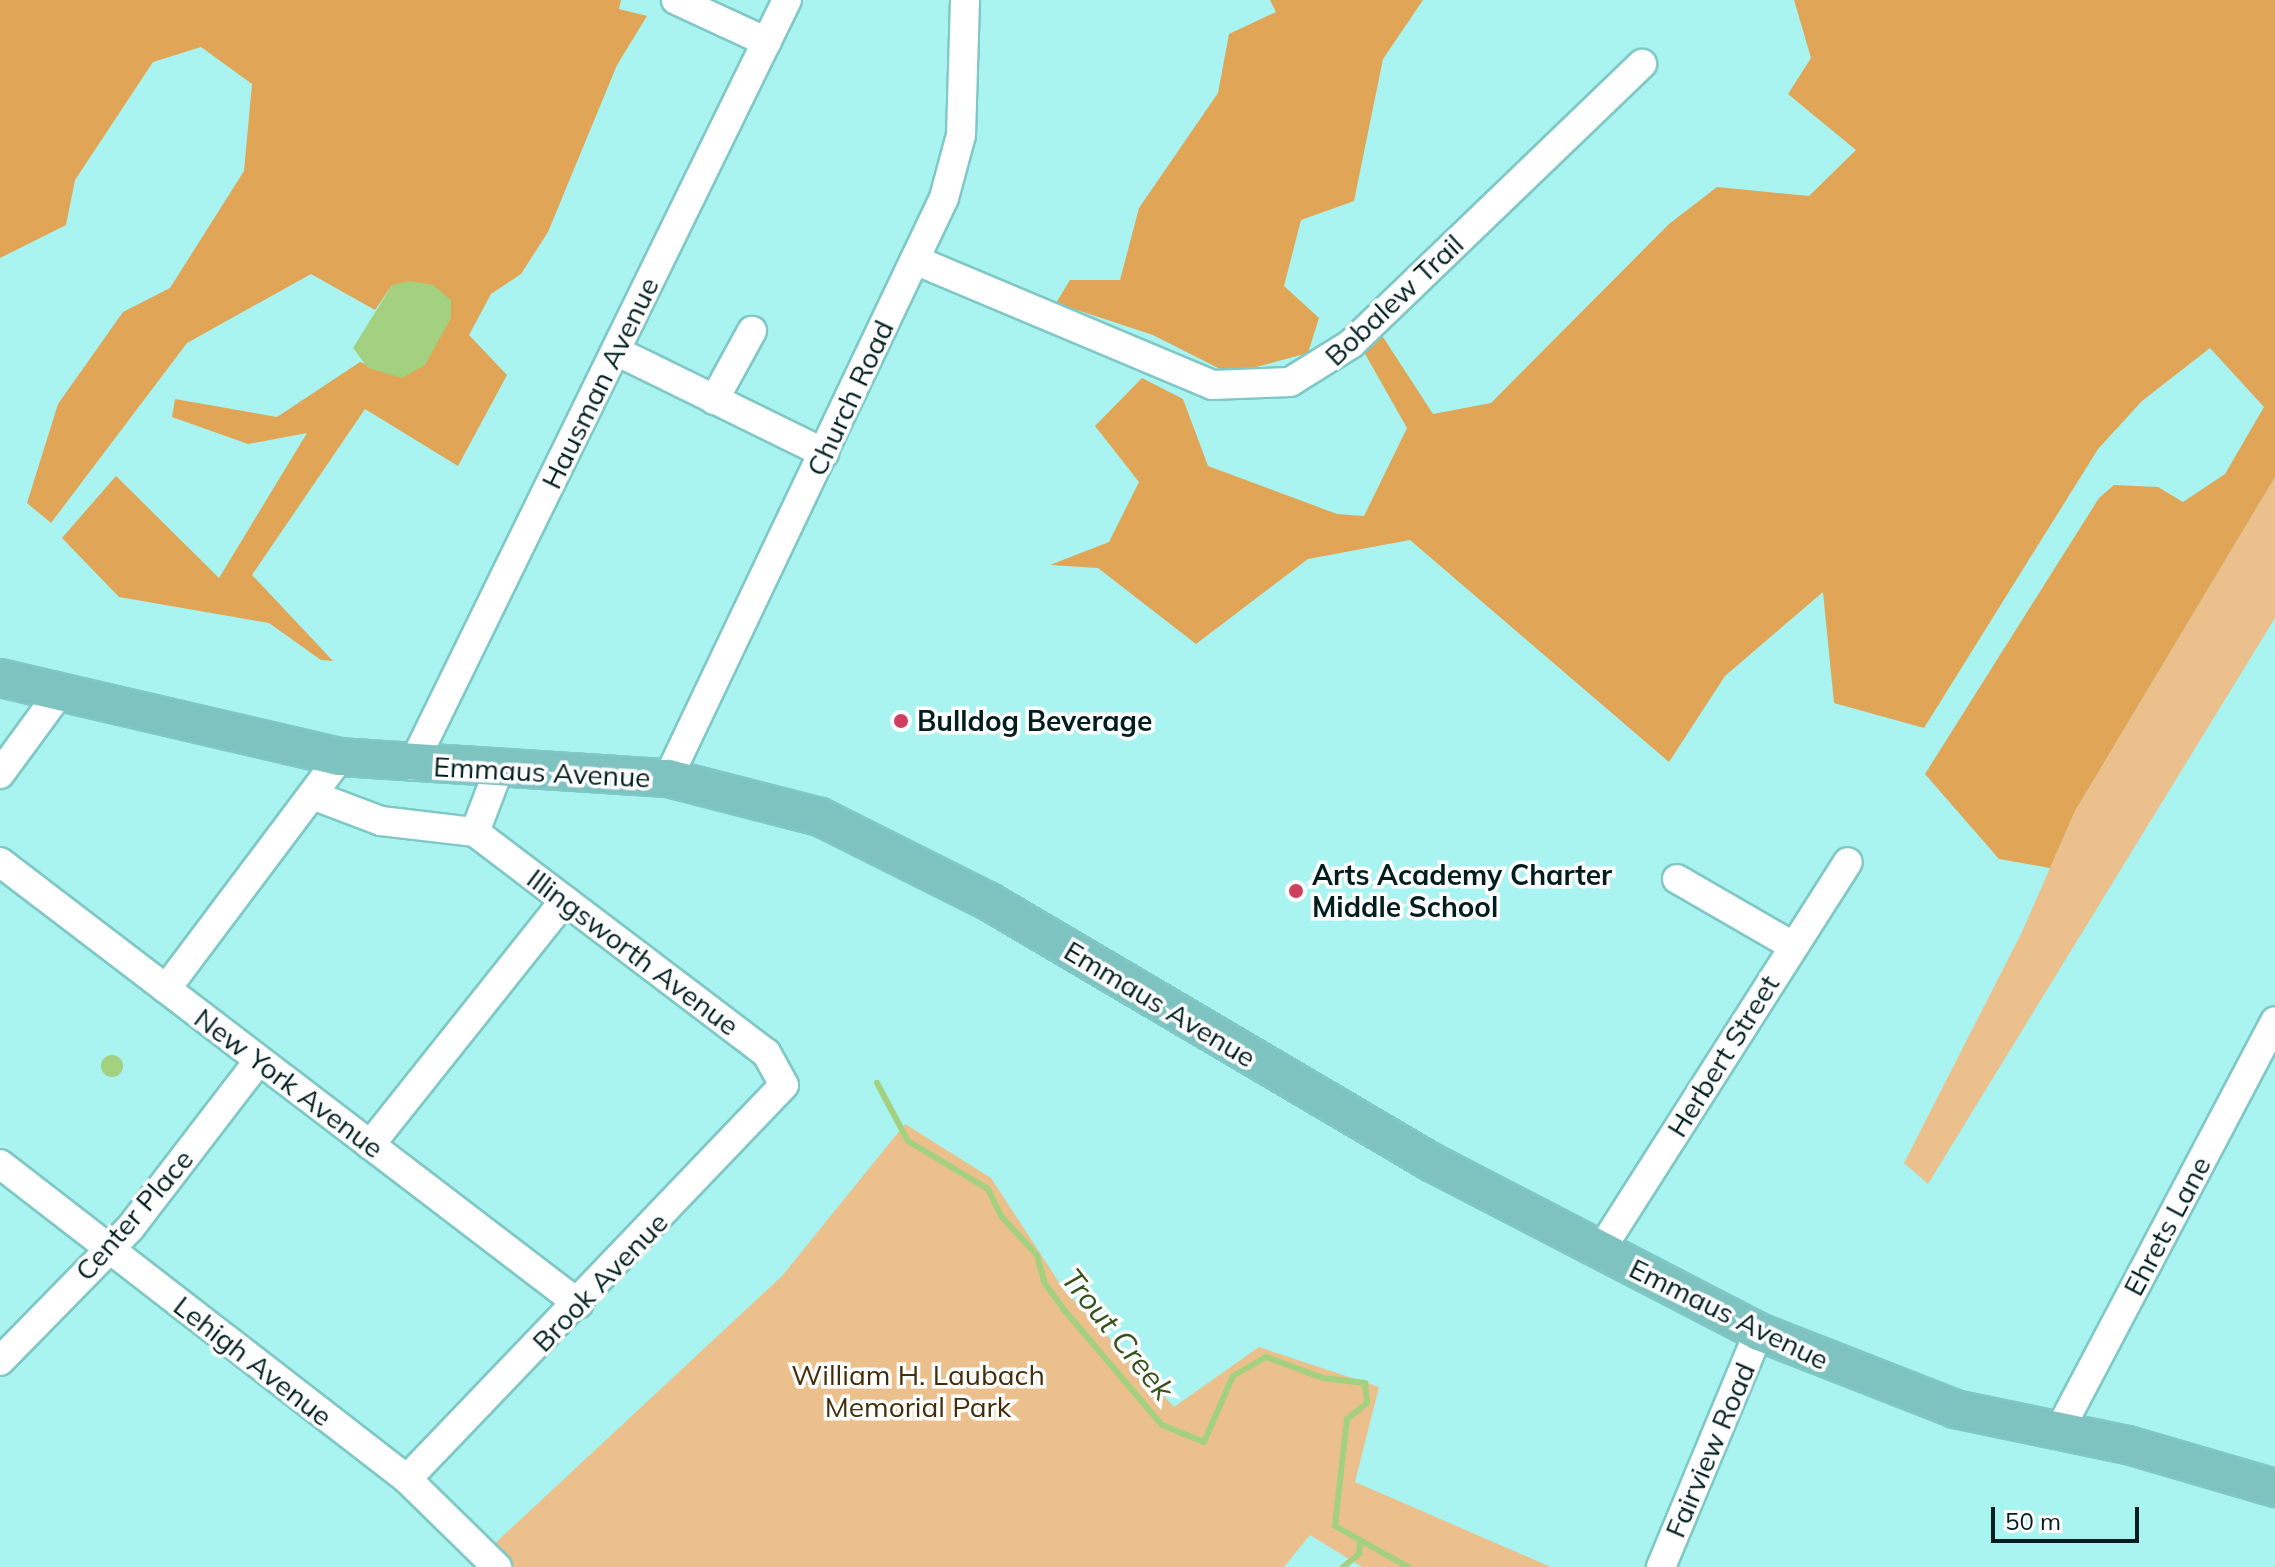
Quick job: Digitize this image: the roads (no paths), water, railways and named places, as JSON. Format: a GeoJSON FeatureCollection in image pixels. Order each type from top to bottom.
{"type":"FeatureCollection","features":[{"type":"Feature","properties":{"kind":"main road","name":"Emmaus Avenue"},"geometry":{"type":"LineString","coordinates":[[0,678],[340,757],[412,766],[668,778],[755,796],[883,843],[1431,1162],[1759,1332],[1895,1390],[2275,1488]]}},
{"type":"Feature","properties":{"kind":"street"},"geometry":{"type":"LineString","coordinates":[[676,0],[767,42]]}},
{"type":"Feature","properties":{"kind":"street","name":"Hausman Avenue"},"geometry":{"type":"LineString","coordinates":[[412,766],[787,0]]}},
{"type":"Feature","properties":{"kind":"street","name":"Church Road"},"geometry":{"type":"LineString","coordinates":[[668,778],[944,198],[961,135],[965,0]]}},
{"type":"Feature","properties":{"kind":"street","name":"Bobalew Trail"},"geometry":{"type":"LineString","coordinates":[[915,260],[1212,385],[1290,382],[1351,344],[1642,64]]}},
{"type":"Feature","properties":{"kind":"street"},"geometry":{"type":"LineString","coordinates":[[714,400],[752,331]]}},
{"type":"Feature","properties":{"kind":"street"},"geometry":{"type":"LineString","coordinates":[[616,351],[824,453]]}},
{"type":"Feature","properties":{"kind":"street"},"geometry":{"type":"LineString","coordinates":[[0,774],[60,692]]}},
{"type":"Feature","properties":{"kind":"street"},"geometry":{"type":"LineString","coordinates":[[166,989],[340,757]]}},
{"type":"Feature","properties":{"kind":"street"},"geometry":{"type":"LineString","coordinates":[[312,795],[381,821],[475,832],[499,769]]}},
{"type":"Feature","properties":{"kind":"street","name":"Illingsworth Avenue"},"geometry":{"type":"LineString","coordinates":[[475,832],[766,1053],[785,1079]]}},
{"type":"Feature","properties":{"kind":"street","name":"New York Avenue"},"geometry":{"type":"LineString","coordinates":[[0,862],[579,1304]]}},
{"type":"Feature","properties":{"kind":"street","name":"Herbert Street"},"geometry":{"type":"LineString","coordinates":[[1600,1251],[1848,862]]}},
{"type":"Feature","properties":{"kind":"street"},"geometry":{"type":"LineString","coordinates":[[1677,879],[1793,946]]}},
{"type":"Feature","properties":{"kind":"street"},"geometry":{"type":"LineString","coordinates":[[370,1145],[565,900]]}},
{"type":"Feature","properties":{"kind":"street","name":"Ehrets Lane"},"geometry":{"type":"LineString","coordinates":[[2059,1431],[2275,1022]]}},
{"type":"Feature","properties":{"kind":"street","name":"Center Place"},"geometry":{"type":"LineString","coordinates":[[0,1361],[110,1249],[259,1060]]}},
{"type":"Feature","properties":{"kind":"street","name":"Brook Avenue"},"geometry":{"type":"LineString","coordinates":[[407,1479],[780,1096],[785,1079]]}},
{"type":"Feature","properties":{"kind":"street","name":"Lehigh Avenue"},"geometry":{"type":"LineString","coordinates":[[0,1164],[407,1479],[497,1567]]}},
{"type":"Feature","properties":{"kind":"street","name":"Fairview Road"},"geometry":{"type":"LineString","coordinates":[[1661,1567],[1759,1332]]}},
{"type":"Feature","properties":{"kind":"waterway","name":"Trout Creek"},"geometry":{"type":"LineString","coordinates":[[877,1083],[908,1141],[988,1189],[1001,1216],[1037,1255],[1044,1282],[1066,1312],[1162,1425],[1204,1442],[1233,1376],[1266,1357],[1323,1378],[1365,1383],[1367,1403],[1347,1419],[1335,1526],[1408,1567]]}},
{"type":"Feature","properties":{"kind":"waterway"},"geometry":{"type":"LineString","coordinates":[[1343,1567],[1359,1554],[1360,1542]]}},
{"type":"Feature","properties":{"kind":"place","name":"Bulldog Beverage"},"geometry":{"type":"Point","coordinates":[901,721]}},
{"type":"Feature","properties":{"kind":"place","name":"Arts Academy Charter Middle School"},"geometry":{"type":"Point","coordinates":[1296,891]}},
{"type":"Feature","properties":{"kind":"park label","name":"William H. Laubach Memorial Park"},"geometry":{"type":"Point","coordinates":[918,1391]}}]}
